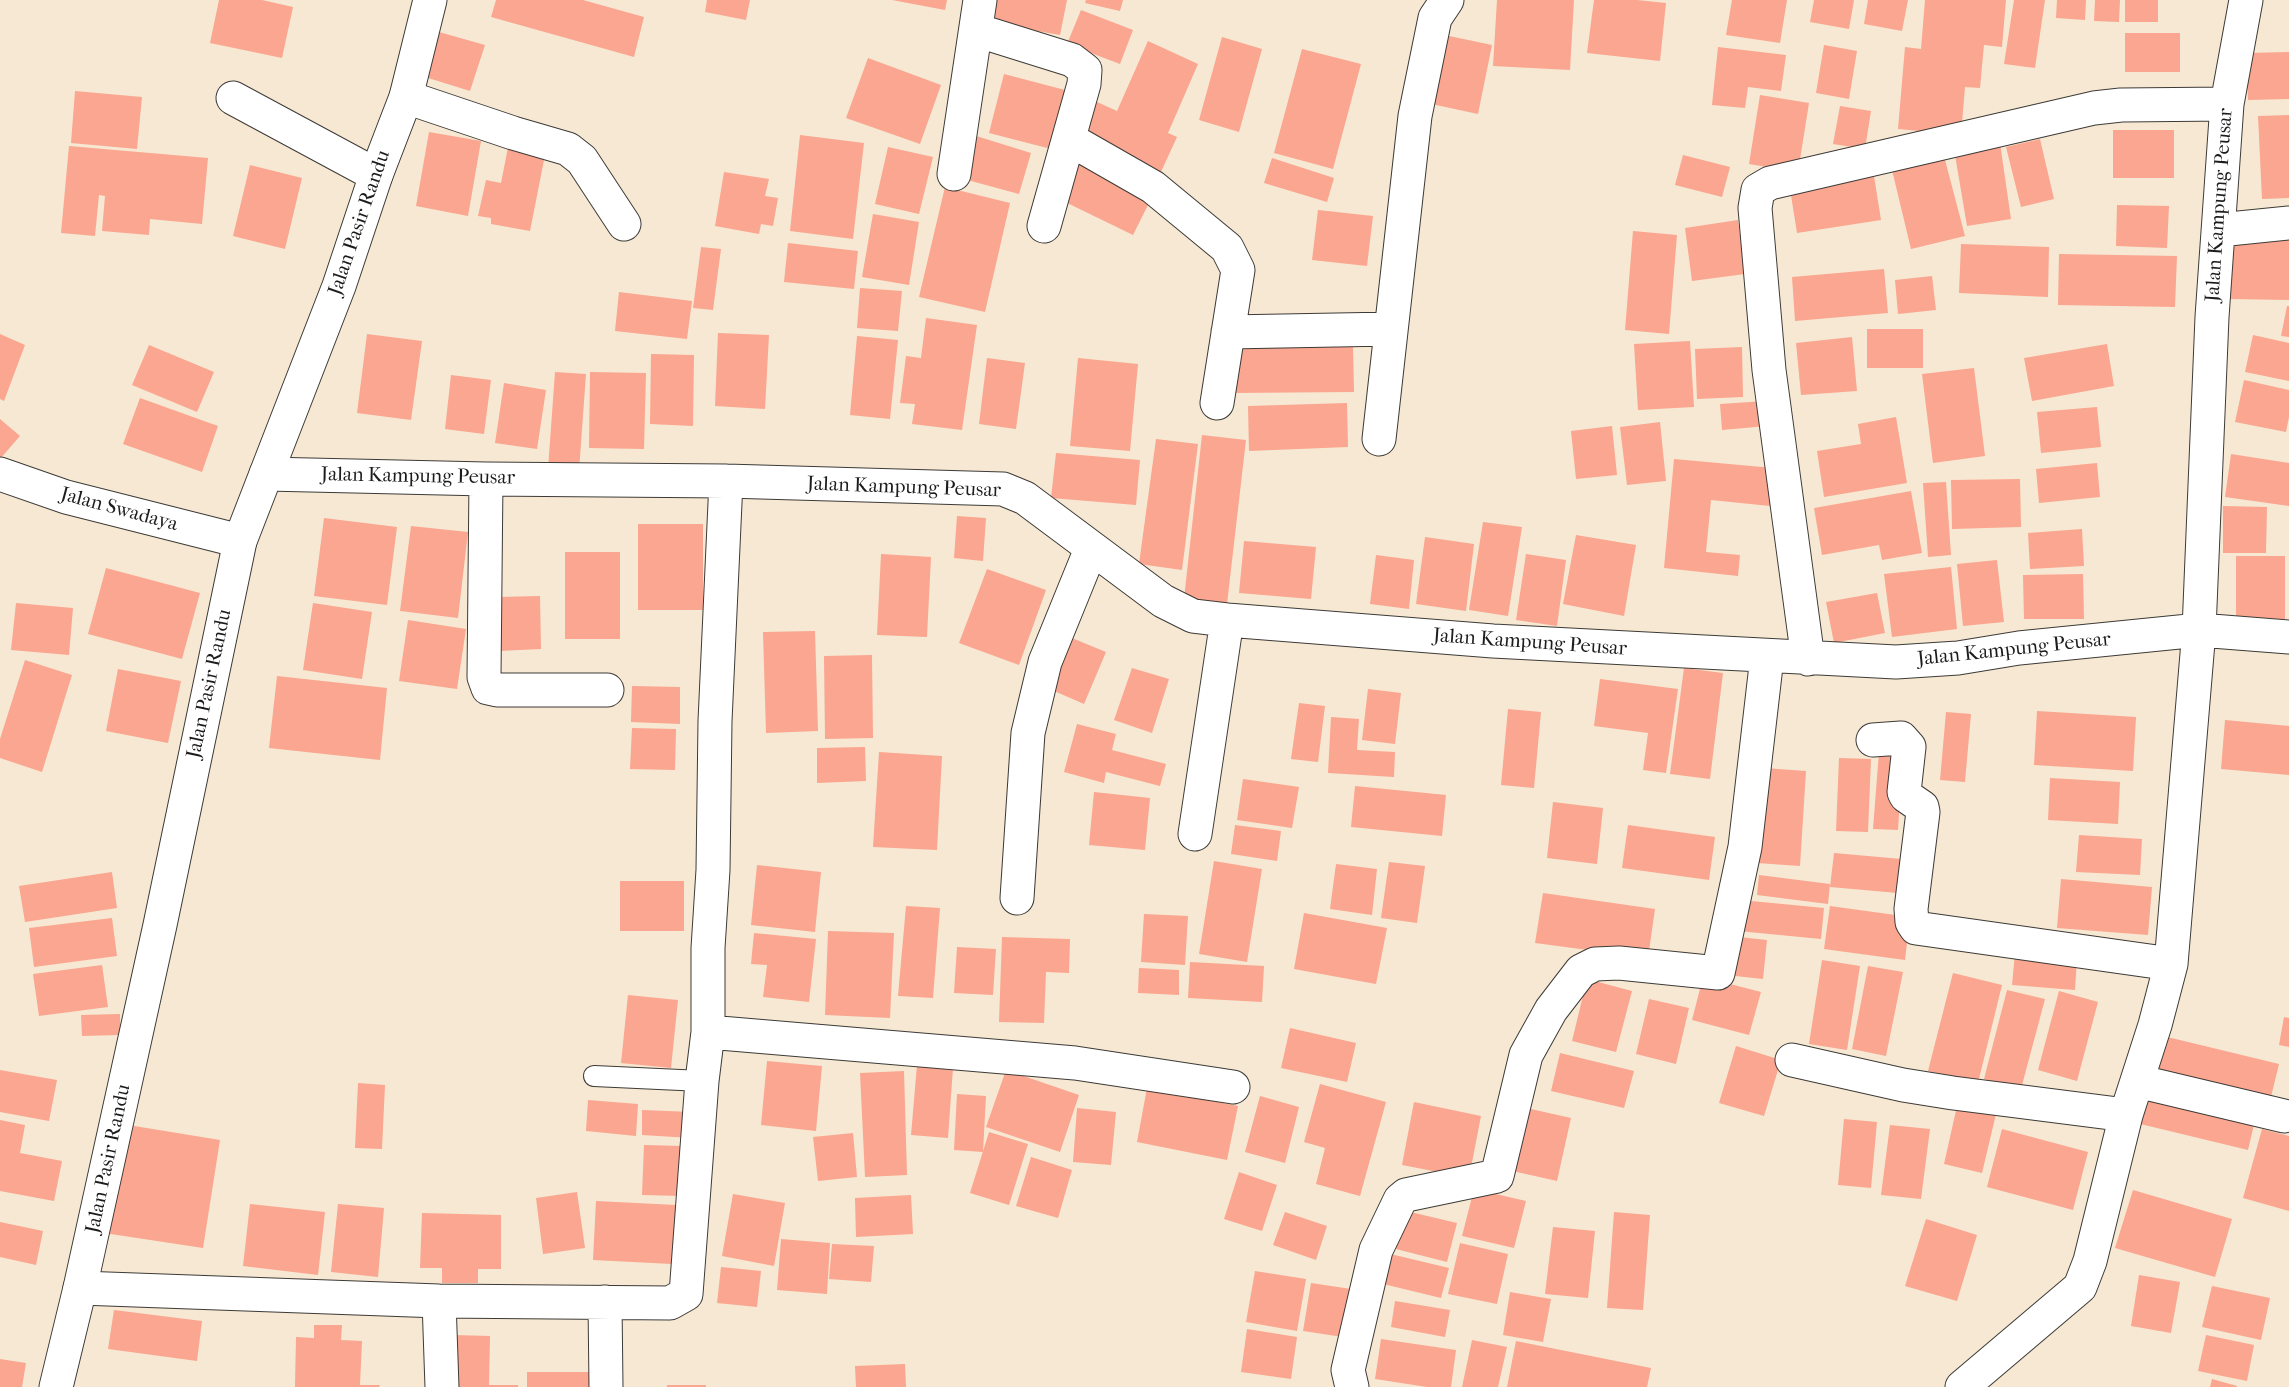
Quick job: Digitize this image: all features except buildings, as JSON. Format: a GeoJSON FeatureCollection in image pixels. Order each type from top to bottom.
{"type":"FeatureCollection","features":[{"type":"Feature","properties":{"kind":"street","name":"Jalan Pasir Randu"},"geometry":{"type":"LineString","coordinates":[[56,1387],[160,926],[240,541],[339,286],[376,175],[406,97],[430,0]]}},
{"type":"Feature","properties":{"kind":"street"},"geometry":{"type":"LineString","coordinates":[[1379,439],[1415,116],[1435,18],[1447,0]]}},
{"type":"Feature","properties":{"kind":"street","name":"Jalan Kampung Peusar"},"geometry":{"type":"LineString","coordinates":[[266,474],[726,481],[1003,489],[1025,498],[1163,600],[1192,616],[1227,620],[1493,641],[1767,657],[1906,662],[2199,630],[2211,317],[2227,104],[2246,0]]}},
{"type":"Feature","properties":{"kind":"street"},"geometry":{"type":"LineString","coordinates":[[954,174],[978,15],[1072,60],[1085,70],[1084,84],[1044,226]]}},
{"type":"Feature","properties":{"kind":"street"},"geometry":{"type":"LineString","coordinates":[[406,97],[568,149],[582,160],[624,224]]}},
{"type":"Feature","properties":{"kind":"street"},"geometry":{"type":"LineString","coordinates":[[233,98],[376,175]]}},
{"type":"Feature","properties":{"kind":"street"},"geometry":{"type":"LineString","coordinates":[[1808,659],[1768,370],[1755,208],[1758,190],[1770,183],[2094,108],[2121,105],[2227,104]]}},
{"type":"Feature","properties":{"kind":"street"},"geometry":{"type":"LineString","coordinates":[[1069,139],[1153,187],[1227,248],[1238,270],[1217,403]]}},
{"type":"Feature","properties":{"kind":"street"},"geometry":{"type":"LineString","coordinates":[[2219,230],[2289,223]]}},
{"type":"Feature","properties":{"kind":"street"},"geometry":{"type":"LineString","coordinates":[[1228,332],[1391,330]]}},
{"type":"Feature","properties":{"kind":"street","name":"Jalan Swadaya"},"geometry":{"type":"LineString","coordinates":[[0,474],[66,497],[240,541]]}},
{"type":"Feature","properties":{"kind":"street"},"geometry":{"type":"LineString","coordinates":[[486,479],[484,677],[488,688],[497,690],[607,690]]}},
{"type":"Feature","properties":{"kind":"street"},"geometry":{"type":"LineString","coordinates":[[80,1288],[440,1301],[670,1303],[686,1294],[702,1081],[708,1032],[708,948],[713,870],[715,721],[726,481]]}},
{"type":"Feature","properties":{"kind":"street"},"geometry":{"type":"LineString","coordinates":[[1017,898],[1028,733],[1045,662],[1091,549]]}},
{"type":"Feature","properties":{"kind":"street"},"geometry":{"type":"LineString","coordinates":[[1195,834],[1227,620]]}},
{"type":"Feature","properties":{"kind":"street"},"geometry":{"type":"LineString","coordinates":[[1962,1387],[2080,1287],[2090,1261],[2126,1115],[2155,1025],[2171,964],[2199,630],[2289,637]]}},
{"type":"Feature","properties":{"kind":"street"},"geometry":{"type":"LineString","coordinates":[[1352,1387],[1348,1370],[1376,1250],[1400,1200],[1406,1195],[1497,1176],[1526,1055],[1551,1010],[1581,971],[1595,964],[1619,963],[1718,973],[1745,847],[1767,657]]}},
{"type":"Feature","properties":{"kind":"street"},"geometry":{"type":"LineString","coordinates":[[1873,740],[1901,738],[1909,747],[1904,792],[1922,807],[1923,812],[1911,909],[1912,921],[1916,928],[2171,964]]}},
{"type":"Feature","properties":{"kind":"street"},"geometry":{"type":"LineString","coordinates":[[708,1032],[1075,1063],[1233,1087]]}},
{"type":"Feature","properties":{"kind":"street"},"geometry":{"type":"LineString","coordinates":[[1792,1060],[1892,1083],[2126,1115]]}},
{"type":"Feature","properties":{"kind":"street"},"geometry":{"type":"LineString","coordinates":[[2137,1081],[2284,1116]]}},
{"type":"Feature","properties":{"kind":"street"},"geometry":{"type":"LineString","coordinates":[[440,1301],[442,1387]]}},
{"type":"Feature","properties":{"kind":"street"},"geometry":{"type":"LineString","coordinates":[[605,1302],[606,1387]]}},
{"type":"Feature","properties":{"kind":"lane"},"geometry":{"type":"LineString","coordinates":[[594,1076],[702,1081]]}}]}
